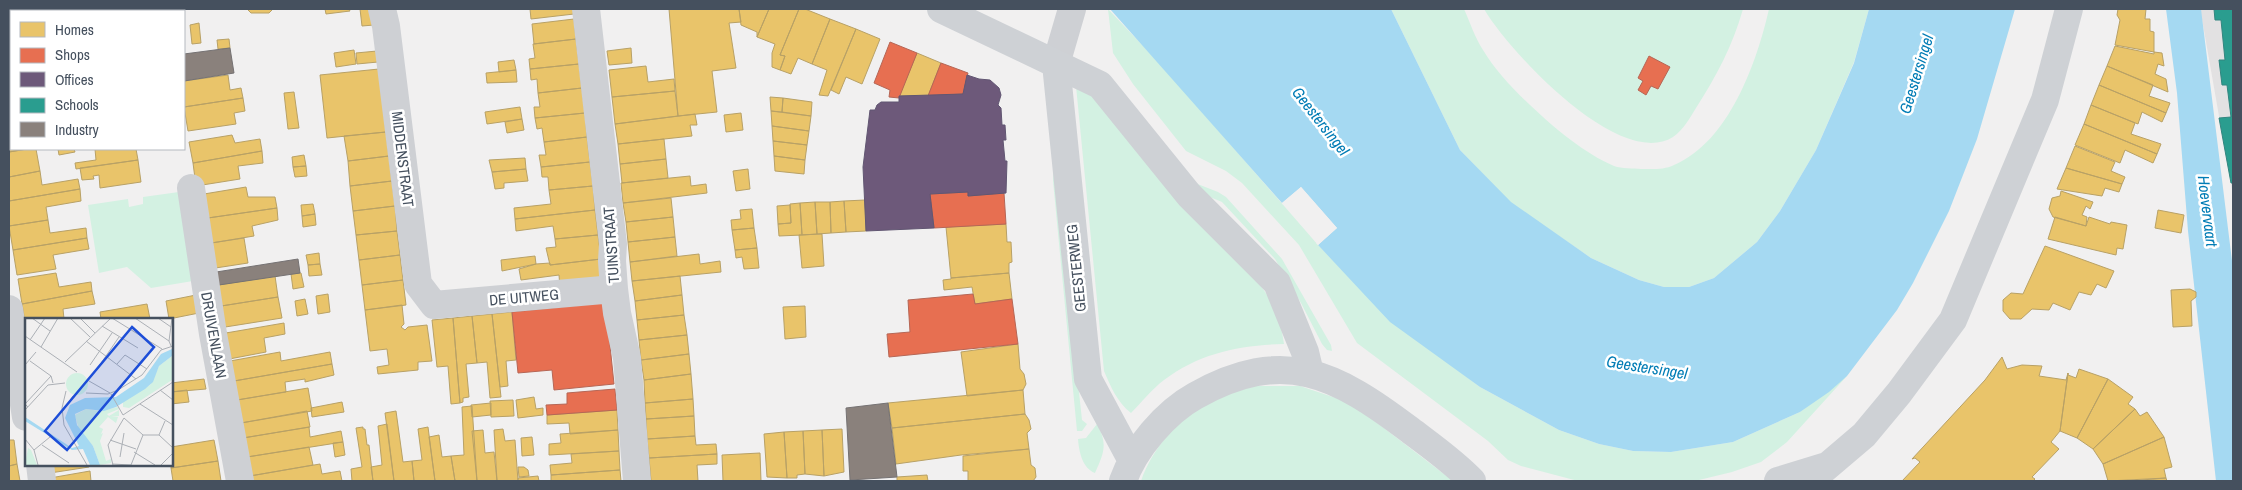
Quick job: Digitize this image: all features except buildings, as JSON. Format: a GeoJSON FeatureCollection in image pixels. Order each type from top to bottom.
{"type":"FeatureCollection","features":[{"type":"Feature","properties":{"kind":"main road"},"geometry":{"type":"LineString","coordinates":[[941,9],[1100,85],[1189,195],[1276,284],[1305,352],[1310,373]]}},
{"type":"Feature","properties":{"kind":"main road"},"geometry":{"type":"LineString","coordinates":[[1778,481],[1819,473],[1864,435],[1899,393],[1953,320],[2045,100],[2069,9]]}},
{"type":"Feature","properties":{"kind":"main road","name":"GEESTERWEG"},"geometry":{"type":"LineString","coordinates":[[1056,64],[1088,378],[1127,471]]}},
{"type":"Feature","properties":{"kind":"main road"},"geometry":{"type":"LineString","coordinates":[[1127,471],[1164,420],[1184,402],[1209,388],[1249,373],[1279,368],[1310,373],[1347,388],[1390,415],[1444,456],[1472,481]]}},
{"type":"Feature","properties":{"kind":"street","name":"MIDDENSTRAAT"},"geometry":{"type":"LineString","coordinates":[[382,9],[386,26],[418,284],[434,305]]}},
{"type":"Feature","properties":{"kind":"street","name":"TUINSTRAAT"},"geometry":{"type":"LineString","coordinates":[[586,9],[613,244],[614,289],[627,358],[637,481]]}},
{"type":"Feature","properties":{"kind":"street"},"geometry":{"type":"LineString","coordinates":[[1056,64],[1072,9]]}},
{"type":"Feature","properties":{"kind":"street","name":"DRUIVENLAAN"},"geometry":{"type":"LineString","coordinates":[[191,188],[213,334],[240,481]]}},
{"type":"Feature","properties":{"kind":"street","name":"DE UITWEG"},"geometry":{"type":"LineString","coordinates":[[434,305],[614,289]]}},
{"type":"Feature","properties":{"kind":"street"},"geometry":{"type":"LineString","coordinates":[[9,309],[25,411]]}},
{"type":"Feature","properties":{"kind":"street"},"geometry":{"type":"LineString","coordinates":[[40,465],[42,481]]}},
{"type":"Feature","properties":{"kind":"shaded area"},"geometry":{"type":"Polygon","coordinates":[[[2200,9],[2233,9],[2233,196],[2202,19],[2200,9]]]}},
{"type":"Feature","properties":{"kind":"green space"},"geometry":{"type":"Polygon","coordinates":[[[1108,9],[1164,68],[1318,245],[1360,289],[1438,355],[1480,387],[1559,430],[1599,444],[1633,451],[1671,452],[1733,442],[1800,412],[1847,376],[1787,442],[1761,462],[1732,472],[1699,480],[1578,481],[1521,466],[1508,460],[1488,441],[1357,343],[1299,245],[1242,183],[1226,171],[1186,151],[1133,84],[1113,53],[1108,9]]]}},
{"type":"Feature","properties":{"kind":"green space"},"geometry":{"type":"Polygon","coordinates":[[[1391,9],[1464,9],[1480,45],[1497,70],[1552,125],[1597,158],[1614,166],[1649,169],[1670,167],[1693,154],[1725,120],[1748,76],[1757,53],[1769,9],[1869,9],[1854,62],[1816,150],[1780,211],[1757,242],[1714,278],[1689,287],[1664,287],[1639,280],[1591,258],[1511,203],[1460,150],[1391,9]]]}},
{"type":"Feature","properties":{"kind":"green space"},"geometry":{"type":"Polygon","coordinates":[[[1484,9],[1743,9],[1723,60],[1689,120],[1673,137],[1650,143],[1624,137],[1596,122],[1567,101],[1516,51],[1484,9]]]}},
{"type":"Feature","properties":{"kind":"green space"},"geometry":{"type":"Polygon","coordinates":[[[1081,82],[1261,286],[1277,313],[1284,344],[1252,346],[1221,352],[1192,363],[1151,391],[1131,413],[1118,399],[1104,371],[1076,86],[1081,82]]]}},
{"type":"Feature","properties":{"kind":"green space"},"geometry":{"type":"Polygon","coordinates":[[[1054,160],[1082,420],[1087,424],[1082,431],[1077,431],[1053,181],[1054,160]]]}},
{"type":"Feature","properties":{"kind":"green space"},"geometry":{"type":"Polygon","coordinates":[[[1195,183],[1226,197],[1282,259],[1331,345],[1332,351],[1327,350],[1322,344],[1275,259],[1222,202],[1200,193],[1195,183]]]}},
{"type":"Feature","properties":{"kind":"green space"},"geometry":{"type":"Polygon","coordinates":[[[186,191],[199,280],[151,288],[127,267],[99,273],[88,205],[128,199],[129,207],[143,204],[143,197],[186,191]]]}},
{"type":"Feature","properties":{"kind":"green space"},"geometry":{"type":"Polygon","coordinates":[[[1254,386],[1300,386],[1342,400],[1363,412],[1453,481],[1141,481],[1159,447],[1185,418],[1212,400],[1254,386]]]}},
{"type":"Feature","properties":{"kind":"green space"},"geometry":{"type":"Polygon","coordinates":[[[1097,424],[1103,437],[1104,448],[1095,473],[1084,463],[1080,454],[1078,439],[1086,438],[1097,424]]]}},
{"type":"Feature","properties":{"kind":"water","name":"Geestersingel"},"geometry":{"type":"Polygon","coordinates":[[[1110,9],[1391,9],[1460,150],[1511,202],[1591,258],[1639,280],[1664,287],[1689,287],[1714,278],[1757,242],[1780,211],[1816,150],[1854,63],[1869,9],[2015,9],[1977,139],[1949,211],[1913,283],[1897,310],[1847,376],[1829,392],[1800,412],[1733,442],[1671,452],[1633,451],[1599,444],[1559,430],[1480,387],[1390,322],[1318,245],[1337,228],[1301,187],[1282,203],[1110,9]]]}},
{"type":"Feature","properties":{"kind":"water","name":"Hoevervaart"},"geometry":{"type":"Polygon","coordinates":[[[2166,9],[2201,9],[2233,269],[2233,481],[2216,481],[2188,231],[2177,93],[2166,9]]]}},
{"type":"Feature","properties":{"kind":"pier"},"geometry":{"type":"Polygon","coordinates":[[[1301,187],[1337,228],[1318,245],[1316,243],[1334,228],[1301,190],[1283,205],[1282,203],[1301,187]]]}}]}
